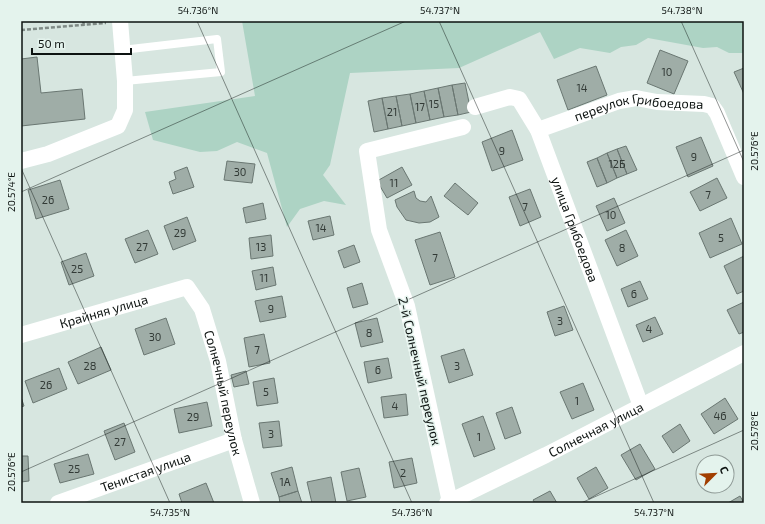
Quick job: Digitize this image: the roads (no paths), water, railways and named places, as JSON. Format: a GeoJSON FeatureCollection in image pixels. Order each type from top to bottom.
{"type":"FeatureCollection","features":[{"type":"Feature","properties":{"kind":"street"},"geometry":{"type":"LineString","coordinates":[[21,161],[48,154],[118,126],[124,110],[125,82],[120,21]]}},
{"type":"Feature","properties":{"kind":"street","name":"улица Грибоедова"},"geometry":{"type":"LineString","coordinates":[[475,107],[510,97],[519,99],[538,130],[641,406]]}},
{"type":"Feature","properties":{"kind":"street","name":"переулок Грибоедова"},"geometry":{"type":"LineString","coordinates":[[538,130],[619,101],[636,98],[657,102],[704,104],[712,106],[717,113],[744,177]]}},
{"type":"Feature","properties":{"kind":"street","name":"2-й Солнечный переулок"},"geometry":{"type":"LineString","coordinates":[[448,502],[407,306],[379,230],[367,151],[462,127]]}},
{"type":"Feature","properties":{"kind":"street","name":"Крайняя улица"},"geometry":{"type":"LineString","coordinates":[[21,335],[187,287]]}},
{"type":"Feature","properties":{"kind":"street","name":"Солнечный переулок"},"geometry":{"type":"LineString","coordinates":[[187,287],[202,309],[218,361],[234,440],[252,503]]}},
{"type":"Feature","properties":{"kind":"street","name":"Солнечная улица"},"geometry":{"type":"LineString","coordinates":[[448,502],[546,455],[744,353]]}},
{"type":"Feature","properties":{"kind":"street","name":"Тенистая улица"},"geometry":{"type":"LineString","coordinates":[[58,503],[234,440]]}},
{"type":"Feature","properties":{"kind":"lane"},"geometry":{"type":"LineString","coordinates":[[122,50],[217,39],[221,72],[125,82]]}}]}
